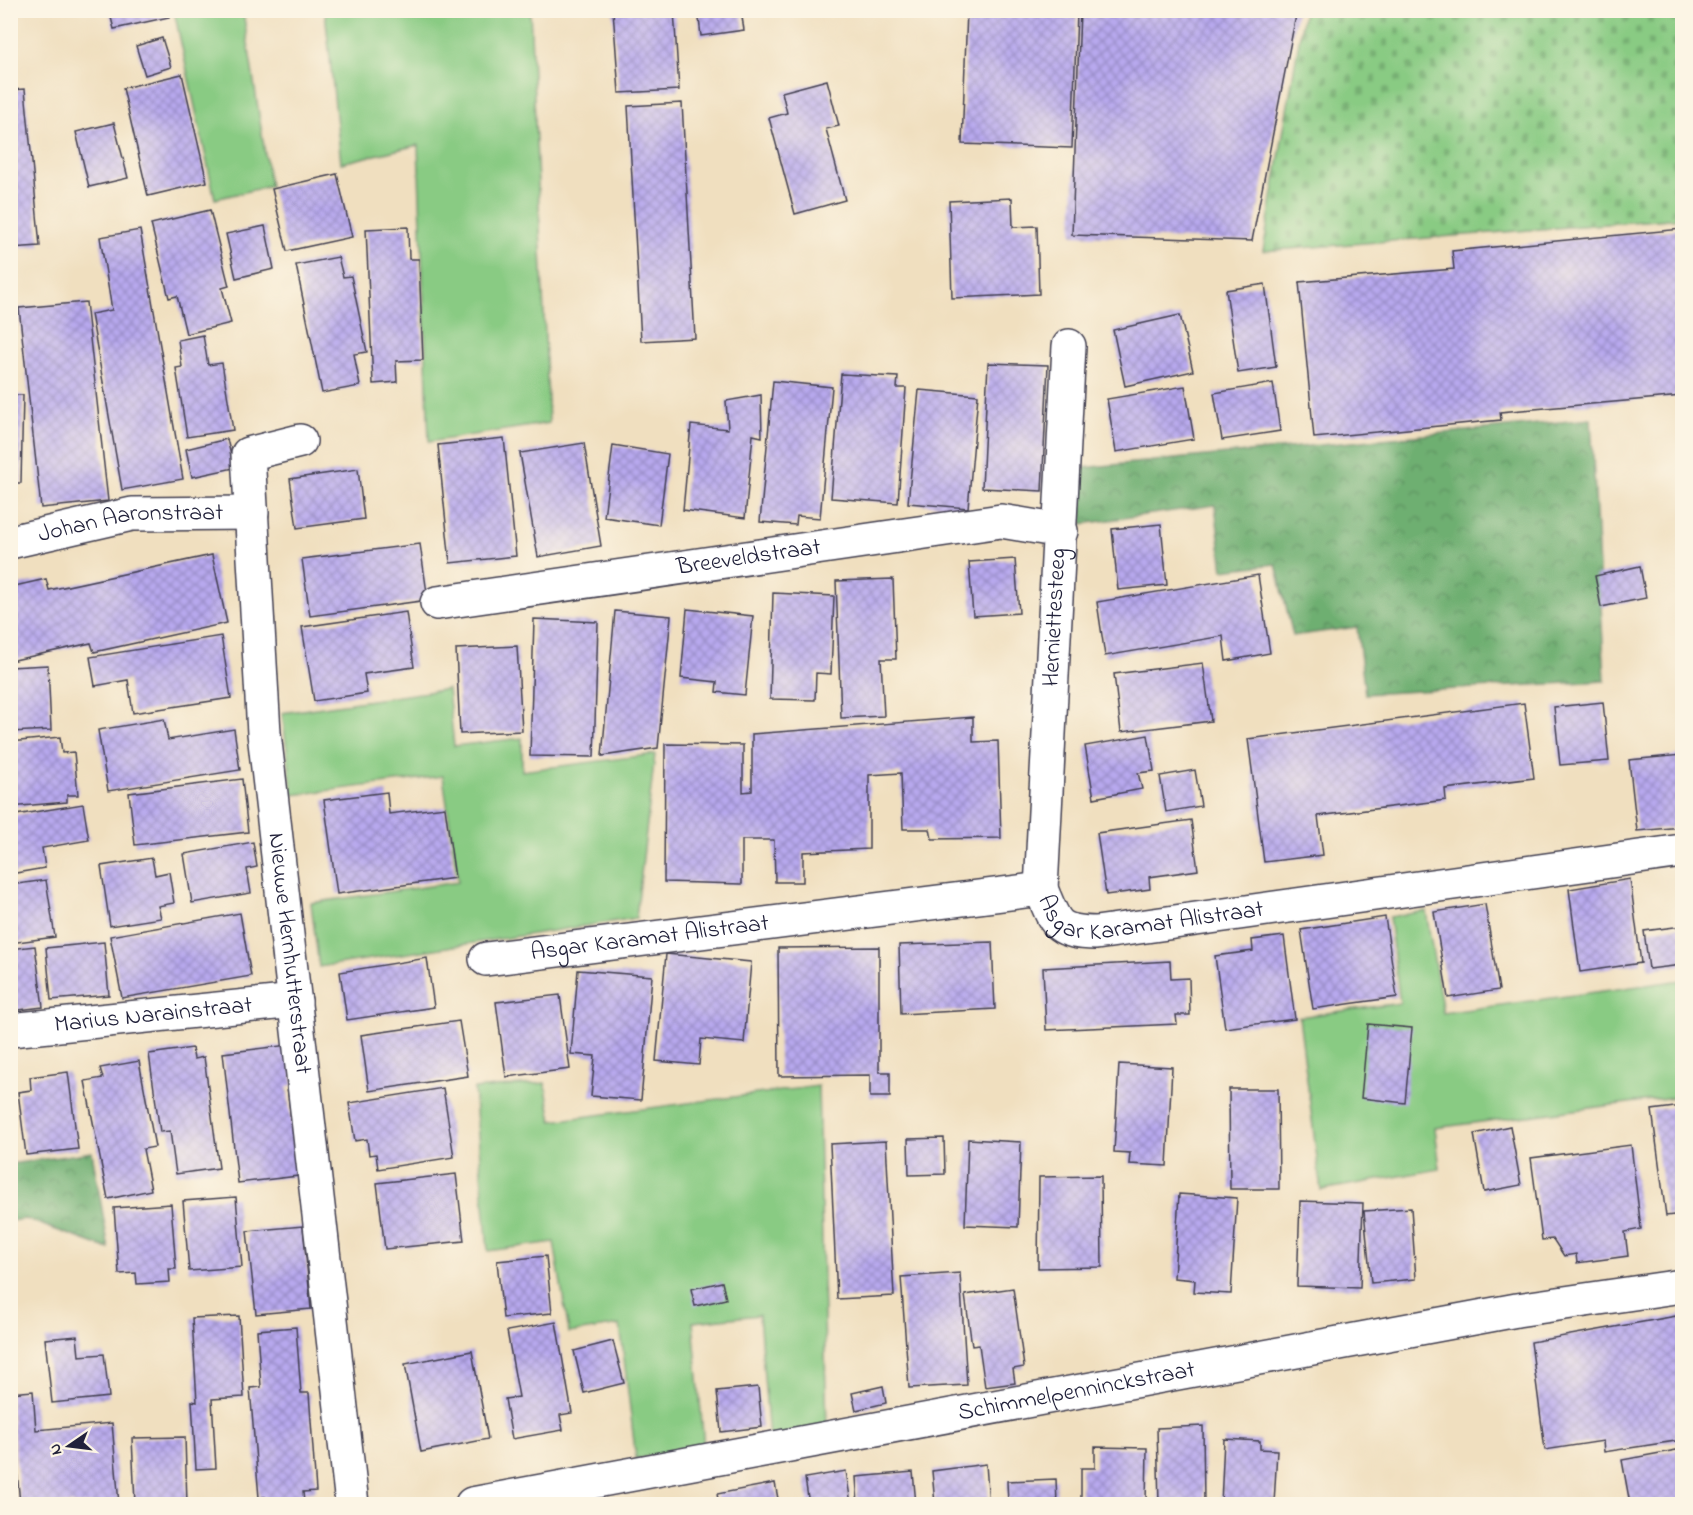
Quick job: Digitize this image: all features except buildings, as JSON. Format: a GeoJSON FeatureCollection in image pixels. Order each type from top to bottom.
{"type":"FeatureCollection","features":[{"type":"Feature","properties":{"kind":"street","name":"Herniettesteeg"},"geometry":{"type":"LineString","coordinates":[[1041,889],[1069,346]]}},
{"type":"Feature","properties":{"kind":"street","name":"Nieuwe Hernhutterstraat"},"geometry":{"type":"LineString","coordinates":[[300,441],[248,454],[264,733],[352,1504]]}},
{"type":"Feature","properties":{"kind":"street","name":"Johan Aaronstraat"},"geometry":{"type":"LineString","coordinates":[[10,542],[132,514],[252,513]]}},
{"type":"Feature","properties":{"kind":"street","name":"Breeveldstraat"},"geometry":{"type":"LineString","coordinates":[[437,603],[1001,521],[1060,531]]}},
{"type":"Feature","properties":{"kind":"street","name":"Asgar Karamat Alistraat"},"geometry":{"type":"LineString","coordinates":[[486,958],[1041,889],[1055,921],[1072,932],[1096,933],[1683,851]]}},
{"type":"Feature","properties":{"kind":"street","name":"Marius Narainstraat"},"geometry":{"type":"LineString","coordinates":[[10,1030],[296,1001]]}},
{"type":"Feature","properties":{"kind":"street","name":"Schimmelpenninckstraat"},"geometry":{"type":"LineString","coordinates":[[472,1504],[591,1494],[1505,1312],[1683,1286]]}},
{"type":"Feature","properties":{"kind":"green space"},"geometry":{"type":"Polygon","coordinates":[[[174,11],[243,11],[270,186],[215,199],[174,11]]]}},
{"type":"Feature","properties":{"kind":"green space"},"geometry":{"type":"Polygon","coordinates":[[[325,11],[530,11],[549,423],[429,442],[418,145],[341,163],[325,11]]]}},
{"type":"Feature","properties":{"kind":"green space"},"geometry":{"type":"Polygon","coordinates":[[[1304,11],[1682,11],[1682,218],[1263,251],[1304,11]]]}},
{"type":"Feature","properties":{"kind":"green space"},"geometry":{"type":"Polygon","coordinates":[[[1591,419],[1605,681],[1365,694],[1357,627],[1293,636],[1276,564],[1223,570],[1215,505],[1082,524],[1082,468],[1591,419]]]}},
{"type":"Feature","properties":{"kind":"green space"},"geometry":{"type":"Polygon","coordinates":[[[448,689],[454,746],[522,738],[522,771],[655,754],[636,918],[319,967],[311,903],[458,882],[443,776],[293,795],[282,713],[448,689]]]}},
{"type":"Feature","properties":{"kind":"green space"},"geometry":{"type":"Polygon","coordinates":[[[1426,911],[1443,1013],[1682,980],[1682,1096],[1435,1128],[1440,1169],[1321,1190],[1299,1017],[1400,1003],[1389,917],[1426,911]]]}},
{"type":"Feature","properties":{"kind":"green space"},"geometry":{"type":"Polygon","coordinates":[[[545,1083],[552,1121],[818,1086],[827,1429],[769,1438],[759,1315],[693,1322],[704,1446],[636,1459],[620,1325],[569,1333],[554,1242],[488,1251],[474,1089],[545,1083]]]}},
{"type":"Feature","properties":{"kind":"green space"},"geometry":{"type":"Polygon","coordinates":[[[92,1152],[109,1249],[26,1219],[11,1221],[11,1164],[92,1152]]]}}]}
